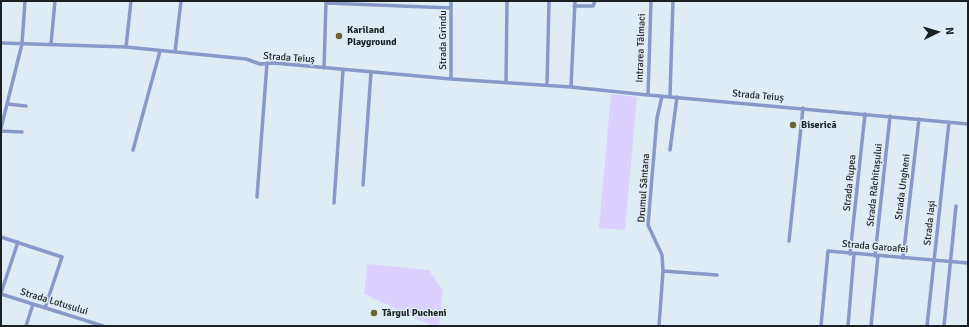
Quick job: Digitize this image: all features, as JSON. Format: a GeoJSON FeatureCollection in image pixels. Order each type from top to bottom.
{"type":"FeatureCollection","features":[{"type":"Feature","properties":{"kind":"street"},"geometry":{"type":"LineString","coordinates":[[22,132],[1,130],[22,44],[25,1]]}},
{"type":"Feature","properties":{"kind":"street"},"geometry":{"type":"LineString","coordinates":[[51,44],[55,1]]}},
{"type":"Feature","properties":{"kind":"street"},"geometry":{"type":"LineString","coordinates":[[126,47],[131,1]]}},
{"type":"Feature","properties":{"kind":"street"},"geometry":{"type":"LineString","coordinates":[[175,52],[181,1]]}},
{"type":"Feature","properties":{"kind":"street","name":"Strada Grindu"},"geometry":{"type":"LineString","coordinates":[[451,1],[451,79]]}},
{"type":"Feature","properties":{"kind":"street"},"geometry":{"type":"LineString","coordinates":[[506,82],[507,1]]}},
{"type":"Feature","properties":{"kind":"street"},"geometry":{"type":"LineString","coordinates":[[547,85],[549,1]]}},
{"type":"Feature","properties":{"kind":"street"},"geometry":{"type":"LineString","coordinates":[[571,87],[575,1]]}},
{"type":"Feature","properties":{"kind":"street"},"geometry":{"type":"LineString","coordinates":[[574,6],[594,6],[595,1]]}},
{"type":"Feature","properties":{"kind":"street","name":"Intrarea Tălmaci"},"geometry":{"type":"LineString","coordinates":[[648,95],[651,1]]}},
{"type":"Feature","properties":{"kind":"street"},"geometry":{"type":"LineString","coordinates":[[670,96],[673,1]]}},
{"type":"Feature","properties":{"kind":"street"},"geometry":{"type":"LineString","coordinates":[[324,68],[326,2],[365,2],[451,8]]}},
{"type":"Feature","properties":{"kind":"street","name":"Strada Teiuș"},"geometry":{"type":"LineString","coordinates":[[1,43],[126,47],[246,59],[259,64],[571,87],[968,124]]}},
{"type":"Feature","properties":{"kind":"street"},"geometry":{"type":"LineString","coordinates":[[133,150],[160,50]]}},
{"type":"Feature","properties":{"kind":"street"},"geometry":{"type":"LineString","coordinates":[[257,197],[268,64]]}},
{"type":"Feature","properties":{"kind":"street"},"geometry":{"type":"LineString","coordinates":[[334,203],[343,70]]}},
{"type":"Feature","properties":{"kind":"street"},"geometry":{"type":"LineString","coordinates":[[363,185],[371,72]]}},
{"type":"Feature","properties":{"kind":"street","name":"Drumul Sântana"},"geometry":{"type":"LineString","coordinates":[[660,326],[663,271],[662,255],[648,225],[657,118],[662,96]]}},
{"type":"Feature","properties":{"kind":"street"},"geometry":{"type":"LineString","coordinates":[[670,150],[677,97]]}},
{"type":"Feature","properties":{"kind":"street"},"geometry":{"type":"LineString","coordinates":[[7,104],[26,106]]}},
{"type":"Feature","properties":{"kind":"street"},"geometry":{"type":"LineString","coordinates":[[789,241],[803,108]]}},
{"type":"Feature","properties":{"kind":"street","name":"Strada Rupea"},"geometry":{"type":"LineString","coordinates":[[848,326],[852,254],[865,114]]}},
{"type":"Feature","properties":{"kind":"street","name":"Strada Răchitașului"},"geometry":{"type":"LineString","coordinates":[[871,326],[890,116]]}},
{"type":"Feature","properties":{"kind":"street","name":"Strada Ungheni"},"geometry":{"type":"LineString","coordinates":[[903,258],[920,119]]}},
{"type":"Feature","properties":{"kind":"street","name":"Strada Iași"},"geometry":{"type":"LineString","coordinates":[[927,326],[949,122]]}},
{"type":"Feature","properties":{"kind":"street"},"geometry":{"type":"LineString","coordinates":[[944,326],[956,206]]}},
{"type":"Feature","properties":{"kind":"street"},"geometry":{"type":"LineString","coordinates":[[1,237],[62,257],[45,308]]}},
{"type":"Feature","properties":{"kind":"street"},"geometry":{"type":"LineString","coordinates":[[1,293],[18,242]]}},
{"type":"Feature","properties":{"kind":"street","name":"Strada Garoafei"},"geometry":{"type":"LineString","coordinates":[[821,326],[828,251],[968,263]]}},
{"type":"Feature","properties":{"kind":"street"},"geometry":{"type":"LineString","coordinates":[[663,271],[718,275]]}},
{"type":"Feature","properties":{"kind":"street","name":"Strada Lotusului"},"geometry":{"type":"LineString","coordinates":[[1,293],[103,326]]}},
{"type":"Feature","properties":{"kind":"street"},"geometry":{"type":"LineString","coordinates":[[26,326],[33,304]]}},
{"type":"Feature","properties":{"kind":"shaded area"},"geometry":{"type":"Polygon","coordinates":[[[611,94],[637,97],[625,230],[599,228],[611,94]]]}},
{"type":"Feature","properties":{"kind":"shaded area"},"geometry":{"type":"Polygon","coordinates":[[[367,264],[429,270],[443,291],[439,326],[433,326],[364,294],[367,264]]]}},
{"type":"Feature","properties":{"kind":"place","name":"Kariland Playground"},"geometry":{"type":"Point","coordinates":[339,36]}},
{"type":"Feature","properties":{"kind":"place","name":"Biserică"},"geometry":{"type":"Point","coordinates":[793,125]}},
{"type":"Feature","properties":{"kind":"place","name":"Târgul Pucheni"},"geometry":{"type":"Point","coordinates":[374,313]}}]}
